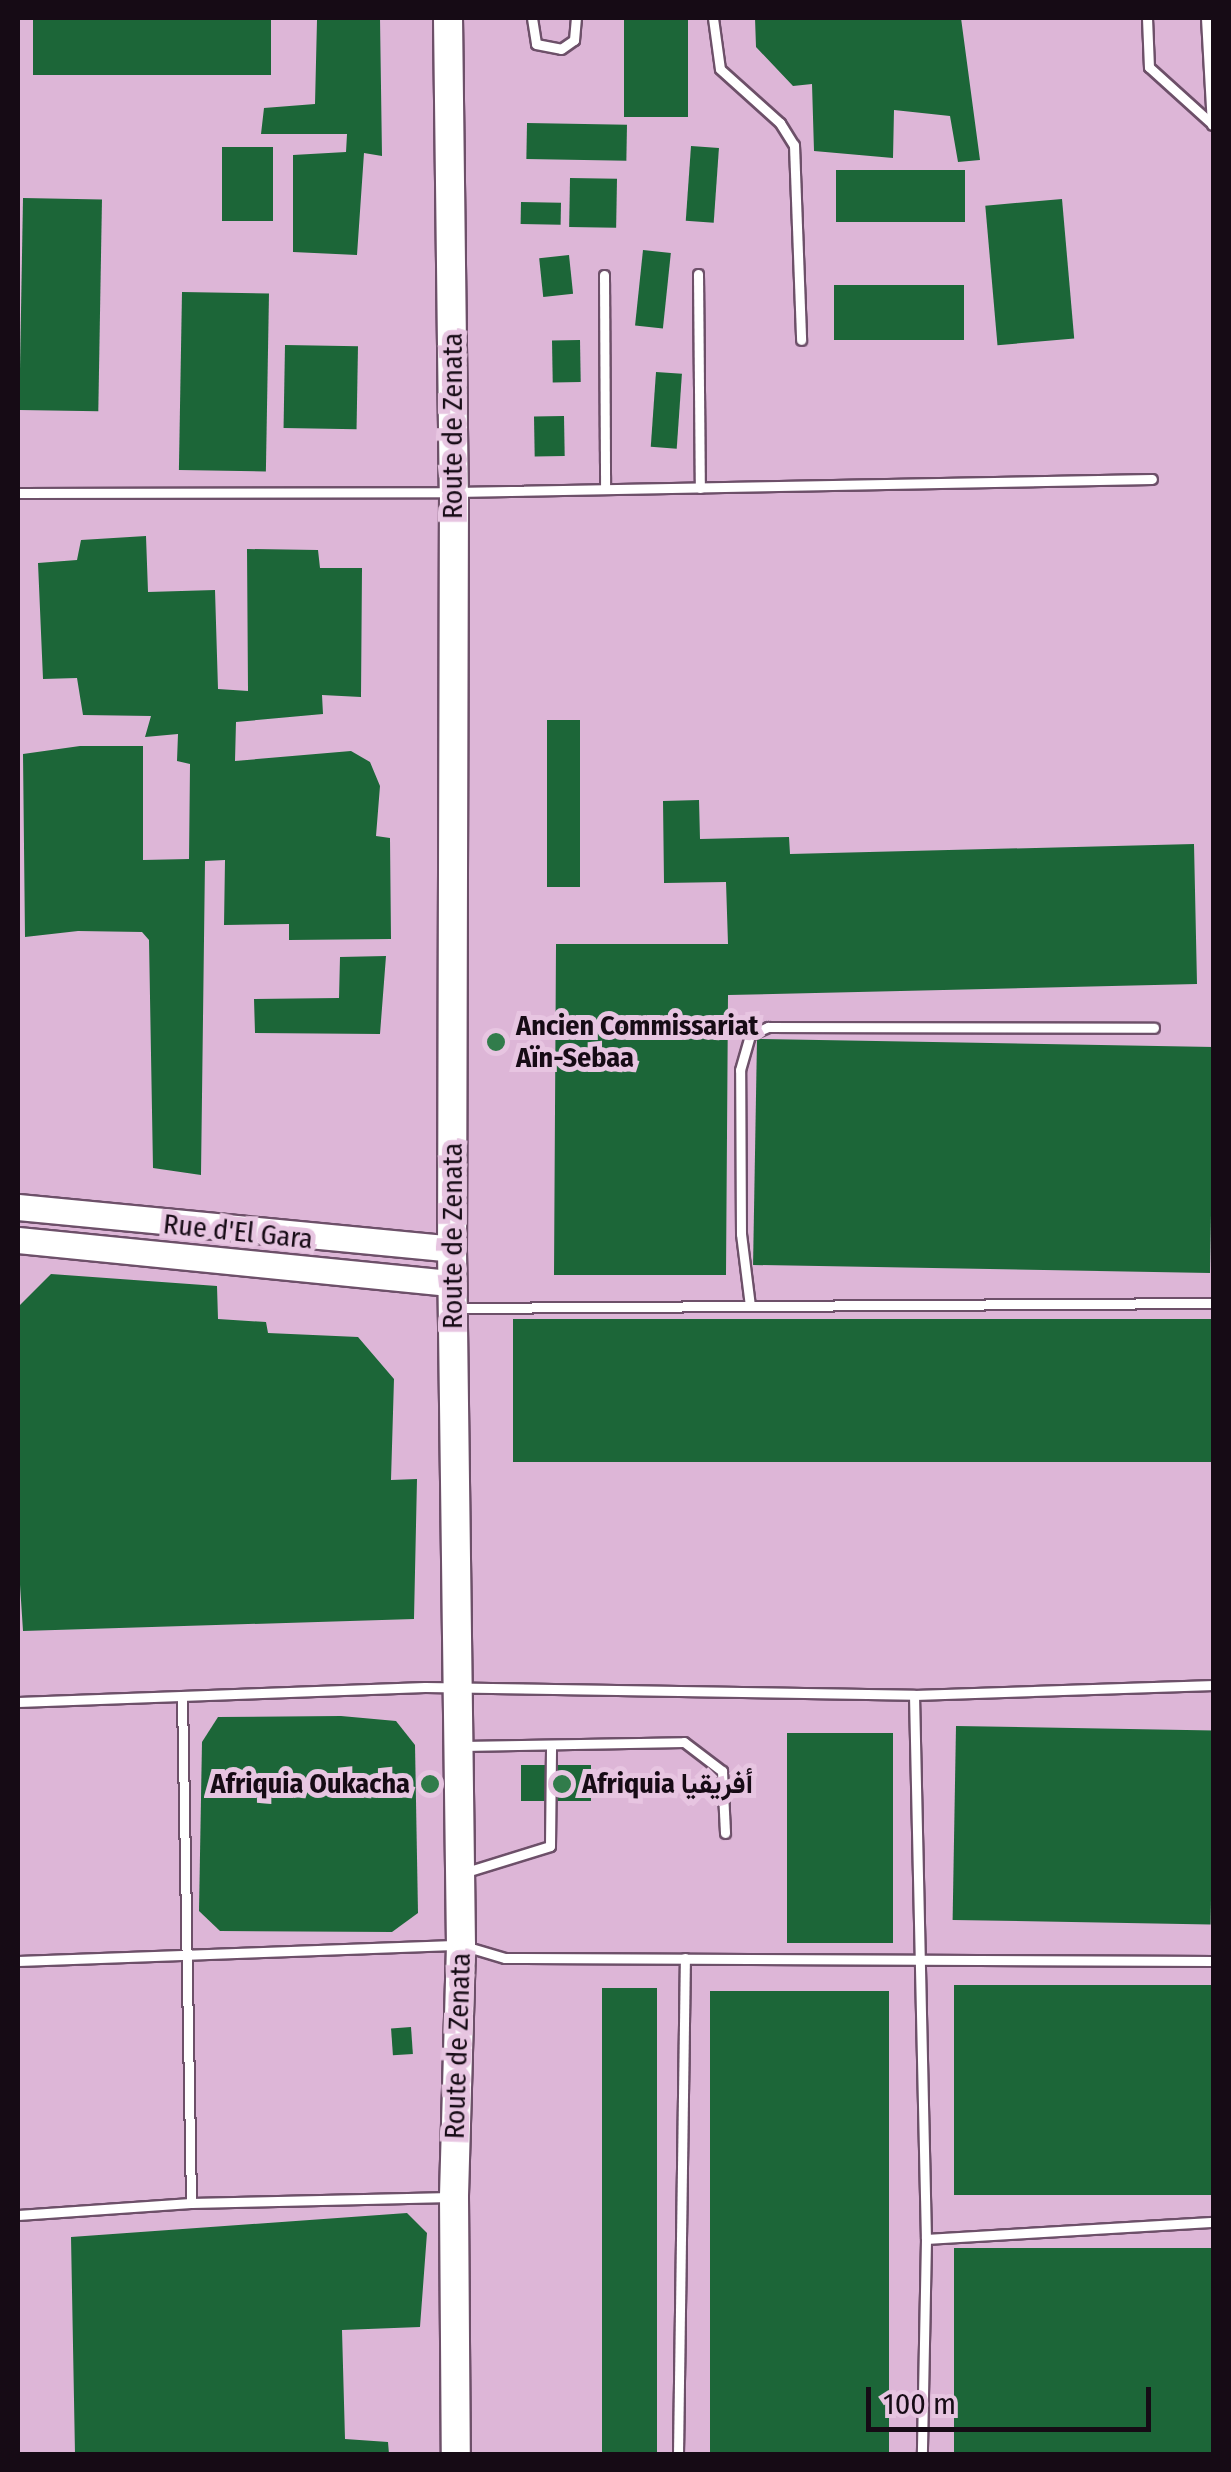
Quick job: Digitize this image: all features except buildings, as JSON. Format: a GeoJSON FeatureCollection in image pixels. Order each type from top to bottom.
{"type":"FeatureCollection","features":[{"type":"Feature","properties":{"kind":"main road","name":"Route de Zenata"},"geometry":{"type":"LineString","coordinates":[[448,18],[454,492],[452,1249],[461,1945],[454,2197],[456,2454]]}},
{"type":"Feature","properties":{"kind":"street","name":"Rue d'El Gara"},"geometry":{"type":"LineString","coordinates":[[18,1207],[452,1249]]}},
{"type":"Feature","properties":{"kind":"street","name":"Rue d'El Gara"},"geometry":{"type":"LineString","coordinates":[[18,1240],[453,1296]]}},
{"type":"Feature","properties":{"kind":"lane"},"geometry":{"type":"LineString","coordinates":[[532,18],[536,44],[560,49],[574,40],[576,18]]}},
{"type":"Feature","properties":{"kind":"lane"},"geometry":{"type":"LineString","coordinates":[[713,18],[720,70],[780,123],[794,145],[801,340]]}},
{"type":"Feature","properties":{"kind":"lane"},"geometry":{"type":"LineString","coordinates":[[1147,18],[1149,67],[1212,125]]}},
{"type":"Feature","properties":{"kind":"lane"},"geometry":{"type":"LineString","coordinates":[[1206,18],[1212,125]]}},
{"type":"Feature","properties":{"kind":"lane"},"geometry":{"type":"LineString","coordinates":[[698,274],[700,488]]}},
{"type":"Feature","properties":{"kind":"lane"},"geometry":{"type":"LineString","coordinates":[[604,275],[605,489]]}},
{"type":"Feature","properties":{"kind":"lane"},"geometry":{"type":"LineString","coordinates":[[18,494],[454,492],[1152,479]]}},
{"type":"Feature","properties":{"kind":"lane"},"geometry":{"type":"LineString","coordinates":[[750,1306],[741,1234],[740,1070],[750,1036],[768,1027],[1154,1028]]}},
{"type":"Feature","properties":{"kind":"lane"},"geometry":{"type":"LineString","coordinates":[[453,1296],[750,1306],[1210,1302]]}},
{"type":"Feature","properties":{"kind":"lane"},"geometry":{"type":"LineString","coordinates":[[18,1702],[460,1688],[914,1695],[1214,1685]]}},
{"type":"Feature","properties":{"kind":"lane"},"geometry":{"type":"LineString","coordinates":[[914,1695],[926,2239],[922,2454]]}},
{"type":"Feature","properties":{"kind":"lane"},"geometry":{"type":"LineString","coordinates":[[182,1696],[191,2203]]}},
{"type":"Feature","properties":{"kind":"lane"},"geometry":{"type":"LineString","coordinates":[[460,1746],[684,1742],[722,1771],[726,1833]]}},
{"type":"Feature","properties":{"kind":"lane"},"geometry":{"type":"LineString","coordinates":[[460,1874],[550,1846],[550,1745]]}},
{"type":"Feature","properties":{"kind":"lane"},"geometry":{"type":"LineString","coordinates":[[18,1961],[461,1945],[505,1958],[1214,1961]]}},
{"type":"Feature","properties":{"kind":"lane"},"geometry":{"type":"LineString","coordinates":[[678,2454],[685,1958]]}},
{"type":"Feature","properties":{"kind":"lane"},"geometry":{"type":"LineString","coordinates":[[18,2215],[191,2203],[454,2197]]}},
{"type":"Feature","properties":{"kind":"lane"},"geometry":{"type":"LineString","coordinates":[[926,2239],[1214,2222]]}},
{"type":"Feature","properties":{"kind":"shaded area"},"geometry":{"type":"Polygon","coordinates":[[[18,18],[1213,18],[1213,2454],[18,2454],[18,18]]]}},
{"type":"Feature","properties":{"kind":"place","name":"Ancien Commissariat Aïn-Sebaa"},"geometry":{"type":"Point","coordinates":[496,1042]}},
{"type":"Feature","properties":{"kind":"place","name":"Afriquia Oukacha"},"geometry":{"type":"Point","coordinates":[430,1784]}},
{"type":"Feature","properties":{"kind":"place","name":"Afriquia أفريقيا"},"geometry":{"type":"Point","coordinates":[562,1784]}}]}
